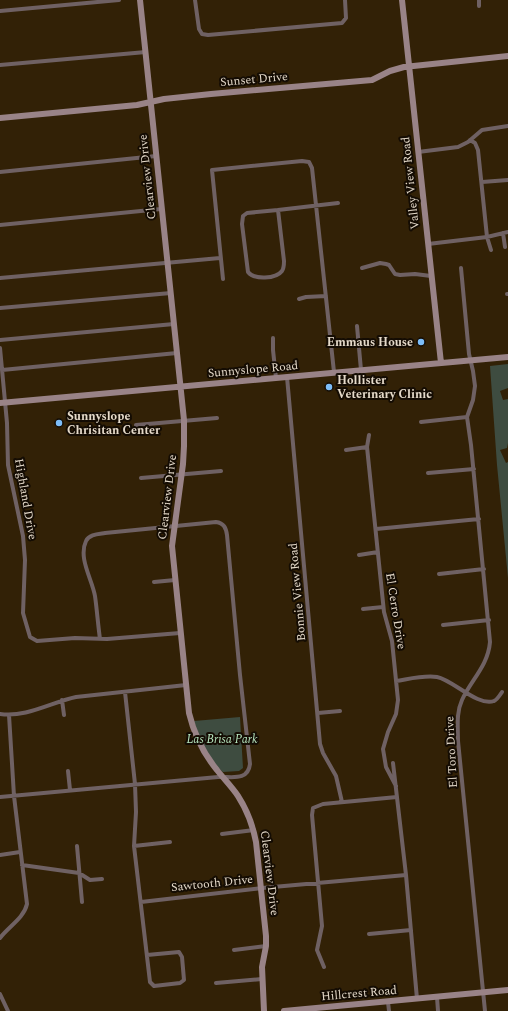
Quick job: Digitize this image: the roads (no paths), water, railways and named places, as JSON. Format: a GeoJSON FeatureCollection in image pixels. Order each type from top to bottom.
{"type":"FeatureCollection","features":[{"type":"Feature","properties":{"kind":"street"},"geometry":{"type":"LineString","coordinates":[[0,11],[119,0]]}},
{"type":"Feature","properties":{"kind":"street","name":"Clearview Drive"},"geometry":{"type":"LineString","coordinates":[[140,0],[184,420],[182,474],[172,546],[189,713],[194,731],[204,751],[238,796],[246,810],[254,830],[262,888],[266,936],[266,946],[262,967],[264,1011]]}},
{"type":"Feature","properties":{"kind":"street"},"geometry":{"type":"LineString","coordinates":[[196,0],[199,29],[202,34],[208,35],[342,23],[346,18],[345,0]]}},
{"type":"Feature","properties":{"kind":"street","name":"Valley View Road"},"geometry":{"type":"LineString","coordinates":[[402,0],[441,363]]}},
{"type":"Feature","properties":{"kind":"street"},"geometry":{"type":"LineString","coordinates":[[479,0],[479,6]]}},
{"type":"Feature","properties":{"kind":"street"},"geometry":{"type":"LineString","coordinates":[[0,65],[146,52]]}},
{"type":"Feature","properties":{"kind":"street","name":"Sunset Drive"},"geometry":{"type":"LineString","coordinates":[[0,118],[137,105],[211,94],[372,80],[390,71],[408,66],[508,56]]}},
{"type":"Feature","properties":{"kind":"street"},"geometry":{"type":"LineString","coordinates":[[418,152],[458,147],[463,145],[482,130],[508,126]]}},
{"type":"Feature","properties":{"kind":"street"},"geometry":{"type":"LineString","coordinates":[[470,140],[474,143],[478,150],[488,237],[491,250]]}},
{"type":"Feature","properties":{"kind":"street"},"geometry":{"type":"LineString","coordinates":[[0,172],[156,156]]}},
{"type":"Feature","properties":{"kind":"street"},"geometry":{"type":"LineString","coordinates":[[223,279],[212,170],[307,161],[312,168],[317,205],[334,372]]}},
{"type":"Feature","properties":{"kind":"street"},"geometry":{"type":"LineString","coordinates":[[482,182],[508,180]]}},
{"type":"Feature","properties":{"kind":"street"},"geometry":{"type":"LineString","coordinates":[[278,210],[284,261],[283,268],[281,272],[275,275],[262,277],[252,276],[248,272],[242,224],[243,216],[247,213],[338,203]]}},
{"type":"Feature","properties":{"kind":"street"},"geometry":{"type":"LineString","coordinates":[[0,224],[161,209]]}},
{"type":"Feature","properties":{"kind":"street"},"geometry":{"type":"LineString","coordinates":[[428,244],[488,237],[506,233],[505,248]]}},
{"type":"Feature","properties":{"kind":"street"},"geometry":{"type":"LineString","coordinates":[[0,278],[220,258]]}},
{"type":"Feature","properties":{"kind":"street"},"geometry":{"type":"LineString","coordinates":[[362,268],[380,263],[389,265],[395,274],[431,276]]}},
{"type":"Feature","properties":{"kind":"street","name":"El Toro Drive"},"geometry":{"type":"LineString","coordinates":[[461,268],[475,393],[467,418],[470,430],[490,642],[488,654],[483,667],[466,693],[459,709],[458,741],[485,1011]]}},
{"type":"Feature","properties":{"kind":"street"},"geometry":{"type":"LineString","coordinates":[[0,308],[171,293]]}},
{"type":"Feature","properties":{"kind":"street"},"geometry":{"type":"LineString","coordinates":[[299,299],[306,297],[326,296]]}},
{"type":"Feature","properties":{"kind":"street"},"geometry":{"type":"LineString","coordinates":[[0,340],[174,324]]}},
{"type":"Feature","properties":{"kind":"street"},"geometry":{"type":"LineString","coordinates":[[357,326],[361,370]]}},
{"type":"Feature","properties":{"kind":"street"},"geometry":{"type":"LineString","coordinates":[[273,338],[276,378]]}},
{"type":"Feature","properties":{"kind":"street","name":"Highland Drive"},"geometry":{"type":"LineString","coordinates":[[0,348],[3,403],[7,423],[8,471],[21,526],[24,548],[24,619],[30,637],[34,640],[68,638],[100,639]]}},
{"type":"Feature","properties":{"kind":"street"},"geometry":{"type":"LineString","coordinates":[[2,370],[177,353]]}},
{"type":"Feature","properties":{"kind":"street","name":"Sunnyslope Road"},"geometry":{"type":"LineString","coordinates":[[3,403],[471,359],[508,357]]}},
{"type":"Feature","properties":{"kind":"street","name":"Bonnie View Road"},"geometry":{"type":"LineString","coordinates":[[287,377],[320,744],[323,754],[336,776],[342,802]]}},
{"type":"Feature","properties":{"kind":"street"},"geometry":{"type":"LineString","coordinates":[[136,425],[217,418]]}},
{"type":"Feature","properties":{"kind":"street"},"geometry":{"type":"LineString","coordinates":[[421,422],[467,418]]}},
{"type":"Feature","properties":{"kind":"street","name":"El Cerro Drive"},"geometry":{"type":"LineString","coordinates":[[368,435],[367,447],[383,607],[392,641],[398,709],[388,732],[383,749],[386,766],[396,786]]}},
{"type":"Feature","properties":{"kind":"street"},"geometry":{"type":"LineString","coordinates":[[346,450],[367,447]]}},
{"type":"Feature","properties":{"kind":"street"},"geometry":{"type":"LineString","coordinates":[[428,473],[474,469]]}},
{"type":"Feature","properties":{"kind":"street"},"geometry":{"type":"LineString","coordinates":[[141,478],[221,470]]}},
{"type":"Feature","properties":{"kind":"street"},"geometry":{"type":"LineString","coordinates":[[376,529],[479,519]]}},
{"type":"Feature","properties":{"kind":"street"},"geometry":{"type":"LineString","coordinates":[[0,797],[244,775],[250,768],[250,763],[240,675],[228,535],[224,526],[220,522],[216,522],[105,533],[89,538],[85,542],[85,561],[95,595],[100,639],[180,633]]}},
{"type":"Feature","properties":{"kind":"street"},"geometry":{"type":"LineString","coordinates":[[359,555],[378,552]]}},
{"type":"Feature","properties":{"kind":"street"},"geometry":{"type":"LineString","coordinates":[[439,574],[484,569]]}},
{"type":"Feature","properties":{"kind":"street"},"geometry":{"type":"LineString","coordinates":[[154,582],[175,580]]}},
{"type":"Feature","properties":{"kind":"street"},"geometry":{"type":"LineString","coordinates":[[363,609],[383,607]]}},
{"type":"Feature","properties":{"kind":"street"},"geometry":{"type":"LineString","coordinates":[[443,625],[489,620]]}},
{"type":"Feature","properties":{"kind":"street"},"geometry":{"type":"LineString","coordinates":[[396,681],[435,677],[444,680],[478,699],[488,702],[495,700],[502,692]]}},
{"type":"Feature","properties":{"kind":"street"},"geometry":{"type":"LineString","coordinates":[[0,714],[8,715],[32,711],[62,700],[76,697],[186,685]]}},
{"type":"Feature","properties":{"kind":"street"},"geometry":{"type":"LineString","coordinates":[[125,692],[135,784],[136,812],[134,846],[150,982],[154,986],[180,983],[184,980],[182,956],[179,952],[147,952]]}},
{"type":"Feature","properties":{"kind":"street"},"geometry":{"type":"LineString","coordinates":[[62,700],[64,715]]}},
{"type":"Feature","properties":{"kind":"street"},"geometry":{"type":"LineString","coordinates":[[318,713],[340,711]]}},
{"type":"Feature","properties":{"kind":"street"},"geometry":{"type":"LineString","coordinates":[[0,938],[23,913],[27,906],[14,796],[8,715]]}},
{"type":"Feature","properties":{"kind":"street","name":"El Cerro Drive"},"geometry":{"type":"LineString","coordinates":[[393,763],[406,876],[417,999]]}},
{"type":"Feature","properties":{"kind":"street"},"geometry":{"type":"LineString","coordinates":[[68,771],[70,790]]}},
{"type":"Feature","properties":{"kind":"street"},"geometry":{"type":"LineString","coordinates":[[324,967],[317,950],[322,929],[312,815],[313,808],[323,804],[397,797]]}},
{"type":"Feature","properties":{"kind":"street"},"geometry":{"type":"LineString","coordinates":[[222,834],[254,830]]}},
{"type":"Feature","properties":{"kind":"street"},"geometry":{"type":"LineString","coordinates":[[134,846],[170,842]]}},
{"type":"Feature","properties":{"kind":"street"},"geometry":{"type":"LineString","coordinates":[[77,846],[82,902]]}},
{"type":"Feature","properties":{"kind":"street"},"geometry":{"type":"LineString","coordinates":[[0,855],[20,852]]}},
{"type":"Feature","properties":{"kind":"street"},"geometry":{"type":"LineString","coordinates":[[22,865],[79,873],[90,880],[102,878]]}},
{"type":"Feature","properties":{"kind":"street","name":"Sawtooth Drive"},"geometry":{"type":"LineString","coordinates":[[140,902],[262,888],[406,876]]}},
{"type":"Feature","properties":{"kind":"street"},"geometry":{"type":"LineString","coordinates":[[369,934],[411,930]]}},
{"type":"Feature","properties":{"kind":"street"},"geometry":{"type":"LineString","coordinates":[[234,950],[266,946]]}},
{"type":"Feature","properties":{"kind":"street"},"geometry":{"type":"LineString","coordinates":[[216,983],[262,979]]}},
{"type":"Feature","properties":{"kind":"street","name":"Hillcrest Road"},"geometry":{"type":"LineString","coordinates":[[284,1011],[508,990]]}},
{"type":"Feature","properties":{"kind":"street"},"geometry":{"type":"LineString","coordinates":[[0,994],[8,1011]]}},
{"type":"Feature","properties":{"kind":"street"},"geometry":{"type":"LineString","coordinates":[[437,997],[438,1011]]}},
{"type":"Feature","properties":{"kind":"street"},"geometry":{"type":"LineString","coordinates":[[388,1002],[389,1011]]}},
{"type":"Feature","properties":{"kind":"place","name":"Emmaus House"},"geometry":{"type":"Point","coordinates":[421,342]}},
{"type":"Feature","properties":{"kind":"place","name":"Hollister Veterinary Clinic"},"geometry":{"type":"Point","coordinates":[329,387]}},
{"type":"Feature","properties":{"kind":"place","name":"Sunnyslope Chrisitan Center"},"geometry":{"type":"Point","coordinates":[59,423]}},
{"type":"Feature","properties":{"kind":"park label","name":"Las Brisa Park"},"geometry":{"type":"Point","coordinates":[222,739]}}]}
